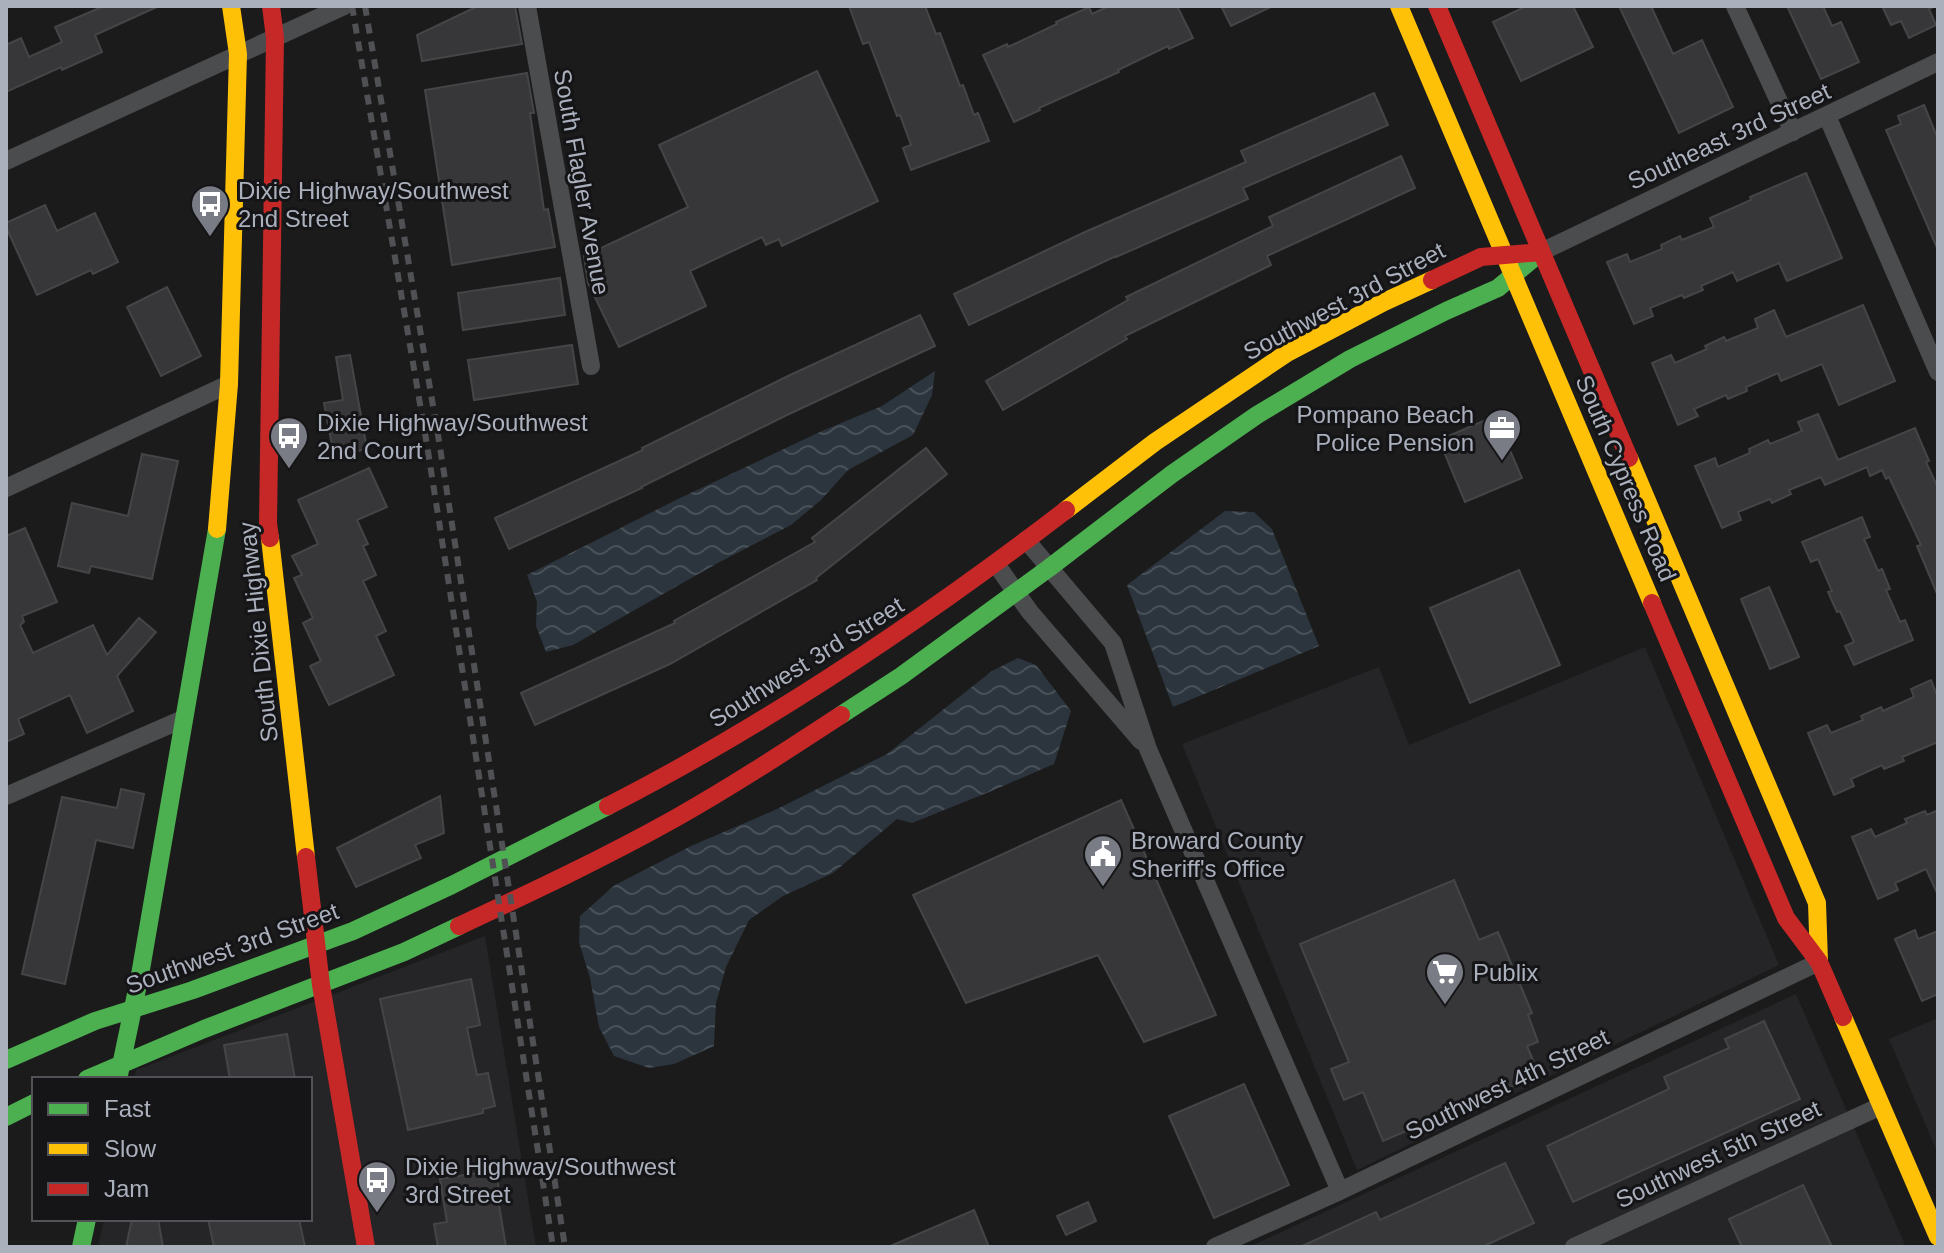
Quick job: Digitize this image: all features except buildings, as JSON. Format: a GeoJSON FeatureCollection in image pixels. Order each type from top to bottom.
{"type":"FeatureCollection","features":[{"type":"Feature","properties":{"kind":"street","name":"South Dixie Highway"},"geometry":{"type":"LineString","coordinates":[[120,1071],[134,1009],[218,524],[229,384],[238,54],[231,6]]}},
{"type":"Feature","properties":{"kind":"street","name":"South Dixie Highway"},"geometry":{"type":"LineString","coordinates":[[271,6],[275,38],[268,523],[321,985],[366,1247]]}},
{"type":"Feature","properties":{"kind":"street"},"geometry":{"type":"LineString","coordinates":[[6,161],[344,6]]}},
{"type":"Feature","properties":{"kind":"street","name":"South Flagler Avenue"},"geometry":{"type":"LineString","coordinates":[[527,6],[591,366]]}},
{"type":"Feature","properties":{"kind":"street","name":"South Cypress Road"},"geometry":{"type":"LineString","coordinates":[[1399,6],[1786,918],[1819,962],[1938,1237]]}},
{"type":"Feature","properties":{"kind":"street","name":"South Cypress Road"},"geometry":{"type":"LineString","coordinates":[[1437,6],[1817,903],[1819,962]]}},
{"type":"Feature","properties":{"kind":"street"},"geometry":{"type":"LineString","coordinates":[[1735,6],[1793,132]]}},
{"type":"Feature","properties":{"kind":"street","name":"Southeast 3rd Street"},"geometry":{"type":"LineString","coordinates":[[1541,252],[1938,62]]}},
{"type":"Feature","properties":{"kind":"street"},"geometry":{"type":"LineString","coordinates":[[1827,116],[1938,372]]}},
{"type":"Feature","properties":{"kind":"street"},"geometry":{"type":"LineString","coordinates":[[95,1077],[120,1071],[204,1029],[404,952],[554,882],[674,819],[901,676],[1217,441],[1294,391],[1397,335],[1498,288],[1541,252]]}},
{"type":"Feature","properties":{"kind":"street","name":"Southwest 3rd Street"},"geometry":{"type":"LineString","coordinates":[[6,1060],[71,1030],[193,990],[353,931],[452,885],[705,754],[859,660],[996,564],[1155,442],[1287,353],[1384,302],[1481,257],[1541,252]]}},
{"type":"Feature","properties":{"kind":"street"},"geometry":{"type":"LineString","coordinates":[[6,488],[229,384]]}},
{"type":"Feature","properties":{"kind":"street"},"geometry":{"type":"LineString","coordinates":[[1026,540],[1113,643],[1148,749],[1340,1191]]}},
{"type":"Feature","properties":{"kind":"street"},"geometry":{"type":"LineString","coordinates":[[996,564],[1030,612],[1148,749]]}},
{"type":"Feature","properties":{"kind":"street"},"geometry":{"type":"LineString","coordinates":[[6,796],[183,719]]}},
{"type":"Feature","properties":{"kind":"street","name":"Southwest 4th Street"},"geometry":{"type":"LineString","coordinates":[[1215,1247],[1340,1191],[1819,962]]}},
{"type":"Feature","properties":{"kind":"street","name":"Southwest 5th Street"},"geometry":{"type":"LineString","coordinates":[[1574,1247],[1881,1106]]}},
{"type":"Feature","properties":{"kind":"street"},"geometry":{"type":"LineString","coordinates":[[81,1247],[87,1221]]}},
{"type":"Feature","properties":{"kind":"shaded area"},"geometry":{"type":"Polygon","coordinates":[[[1645,647],[1779,965],[1357,1170],[1182,744],[1379,667],[1409,745],[1645,647]]]}},
{"type":"Feature","properties":{"kind":"shaded area"},"geometry":{"type":"Polygon","coordinates":[[[485,936],[536,1247],[98,1247],[104,1221],[312,1221],[312,1077],[134,1077],[136,1070],[485,936]]]}},
{"type":"Feature","properties":{"kind":"shaded area"},"geometry":{"type":"Polygon","coordinates":[[[1796,994],[1906,1247],[1249,1247],[1796,994]]]}},
{"type":"Feature","properties":{"kind":"shaded area"},"geometry":{"type":"Polygon","coordinates":[[[1938,1018],[1938,1154],[1889,1039],[1938,1018]]]}},
{"type":"Feature","properties":{"kind":"water"},"geometry":{"type":"Polygon","coordinates":[[[935,371],[932,395],[913,435],[848,470],[821,500],[791,525],[573,645],[546,652],[536,626],[537,602],[527,575],[678,499],[882,406],[935,371]]]}},
{"type":"Feature","properties":{"kind":"water"},"geometry":{"type":"Polygon","coordinates":[[[1225,511],[1254,512],[1272,529],[1319,646],[1173,707],[1127,585],[1225,511]]]}},
{"type":"Feature","properties":{"kind":"water"},"geometry":{"type":"Polygon","coordinates":[[[1018,658],[1036,665],[1071,711],[1054,764],[912,823],[897,819],[833,873],[783,896],[749,920],[726,967],[716,1003],[714,1046],[674,1064],[649,1068],[614,1056],[599,1027],[590,978],[579,942],[580,916],[615,885],[887,754],[992,671],[1018,658]]]}},
{"type":"Feature","properties":{"kind":"railway"},"geometry":{"type":"LineString","coordinates":[[352,6],[427,445],[553,1247]]}},
{"type":"Feature","properties":{"kind":"railway"},"geometry":{"type":"LineString","coordinates":[[365,6],[439,441],[565,1247]]}},
{"type":"Feature","properties":{"kind":"traffic: fast"},"geometry":{"type":"LineString","coordinates":[[841,715],[901,676],[1172,474],[1257,415],[1350,359],[1498,288],[1541,252]]}},
{"type":"Feature","properties":{"kind":"traffic: fast"},"geometry":{"type":"LineString","coordinates":[[119,1075],[140,975],[217,529]]}},
{"type":"Feature","properties":{"kind":"traffic: fast"},"geometry":{"type":"LineString","coordinates":[[6,1060],[95,1021],[193,990],[353,931],[608,806]]}},
{"type":"Feature","properties":{"kind":"traffic: fast"},"geometry":{"type":"LineString","coordinates":[[92,1077],[204,1029],[404,952],[459,926]]}},
{"type":"Feature","properties":{"kind":"traffic: fast"},"geometry":{"type":"LineString","coordinates":[[6,1117],[32,1104]]}},
{"type":"Feature","properties":{"kind":"traffic: fast"},"geometry":{"type":"LineString","coordinates":[[81,1247],[87,1221]]}},
{"type":"Feature","properties":{"kind":"traffic: slow"},"geometry":{"type":"LineString","coordinates":[[217,529],[229,384],[238,54],[231,6]]}},
{"type":"Feature","properties":{"kind":"traffic: slow"},"geometry":{"type":"LineString","coordinates":[[1399,6],[1652,603]]}},
{"type":"Feature","properties":{"kind":"traffic: slow"},"geometry":{"type":"LineString","coordinates":[[1066,510],[1155,442],[1287,353],[1432,280]]}},
{"type":"Feature","properties":{"kind":"traffic: slow"},"geometry":{"type":"LineString","coordinates":[[1629,458],[1817,903],[1819,962]]}},
{"type":"Feature","properties":{"kind":"traffic: slow"},"geometry":{"type":"LineString","coordinates":[[270,538],[306,857]]}},
{"type":"Feature","properties":{"kind":"traffic: slow"},"geometry":{"type":"LineString","coordinates":[[1843,1017],[1938,1237]]}},
{"type":"Feature","properties":{"kind":"traffic: jam"},"geometry":{"type":"LineString","coordinates":[[270,538],[275,38],[271,6]]}},
{"type":"Feature","properties":{"kind":"traffic: jam"},"geometry":{"type":"LineString","coordinates":[[1437,6],[1629,458]]}},
{"type":"Feature","properties":{"kind":"traffic: jam"},"geometry":{"type":"LineString","coordinates":[[1432,280],[1481,257],[1541,252]]}},
{"type":"Feature","properties":{"kind":"traffic: jam"},"geometry":{"type":"LineString","coordinates":[[608,806],[786,705],[900,631],[1066,510]]}},
{"type":"Feature","properties":{"kind":"traffic: jam"},"geometry":{"type":"LineString","coordinates":[[1652,603],[1786,918],[1819,962],[1843,1017]]}},
{"type":"Feature","properties":{"kind":"traffic: jam"},"geometry":{"type":"LineString","coordinates":[[459,926],[674,819],[841,715]]}},
{"type":"Feature","properties":{"kind":"traffic: jam"},"geometry":{"type":"LineString","coordinates":[[306,857],[321,985],[366,1247]]}},
{"type":"Feature","properties":{"kind":"place","name":"Dixie Highway/Southwest 2nd Street"},"geometry":{"type":"Point","coordinates":[210,238]}},
{"type":"Feature","properties":{"kind":"place","name":"Pompano Beach Police Pension"},"geometry":{"type":"Point","coordinates":[1502,462]}},
{"type":"Feature","properties":{"kind":"place","name":"Dixie Highway/Southwest 2nd Court"},"geometry":{"type":"Point","coordinates":[289,470]}},
{"type":"Feature","properties":{"kind":"place","name":"Broward County Sheriff's Office"},"geometry":{"type":"Point","coordinates":[1103,888]}},
{"type":"Feature","properties":{"kind":"place","name":"Publix"},"geometry":{"type":"Point","coordinates":[1445,1006]}},
{"type":"Feature","properties":{"kind":"place","name":"Dixie Highway/Southwest 3rd Street"},"geometry":{"type":"Point","coordinates":[377,1214]}}]}
